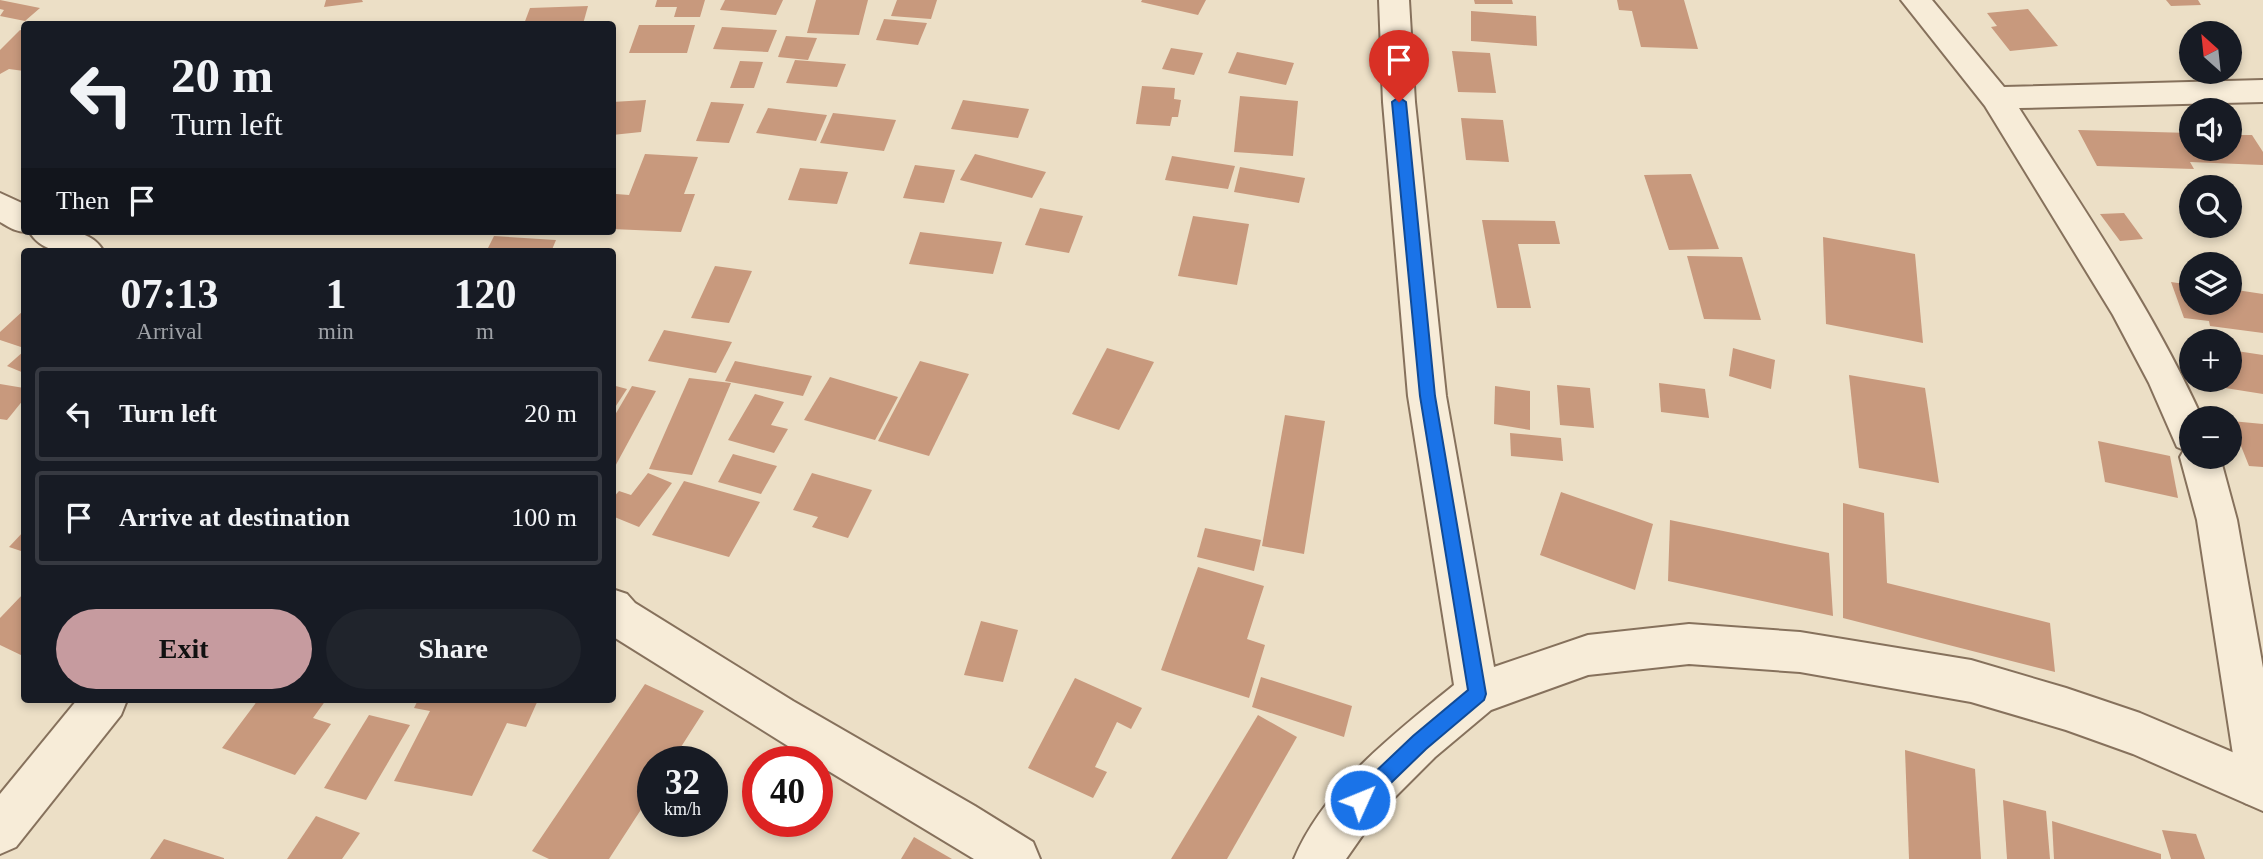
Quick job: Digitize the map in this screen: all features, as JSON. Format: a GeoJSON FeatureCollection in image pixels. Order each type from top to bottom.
{"type":"FeatureCollection","features":[{"type":"Feature","properties":{"kind":"street"},"geometry":{"type":"LineString","coordinates":[[1394,0],[1399,102],[1427,396],[1477,694]]}},
{"type":"Feature","properties":{"kind":"street"},"geometry":{"type":"LineString","coordinates":[[1916,0],[1996,98],[2127,306],[2179,409]]}},
{"type":"Feature","properties":{"kind":"street"},"geometry":{"type":"LineString","coordinates":[[1996,98],[2263,91]]}},
{"type":"Feature","properties":{"kind":"street"},"geometry":{"type":"LineString","coordinates":[[0,206],[21,218]]}},
{"type":"Feature","properties":{"kind":"street"},"geometry":{"type":"LineString","coordinates":[[54,235],[79,248]]}},
{"type":"Feature","properties":{"kind":"street"},"geometry":{"type":"LineString","coordinates":[[2203,469],[2217,520],[2262,788]]}},
{"type":"Feature","properties":{"kind":"street"},"geometry":{"type":"LineString","coordinates":[[616,612],[777,716],[959,822],[1016,859]]}},
{"type":"Feature","properties":{"kind":"street"},"geometry":{"type":"LineString","coordinates":[[1318,859],[1360,800],[1419,742],[1477,694],[1588,655],[1689,644],[1800,652],[1971,681],[2066,709],[2140,735],[2262,788]]}},
{"type":"Feature","properties":{"kind":"street"},"geometry":{"type":"LineString","coordinates":[[0,831],[102,703]]}},
{"type":"Feature","properties":{"kind":"building"},"geometry":{"type":"Polygon","coordinates":[[[0,0],[40,8],[25,21],[0,16],[4,10],[0,9],[0,0]]]}},
{"type":"Feature","properties":{"kind":"building"},"geometry":{"type":"Polygon","coordinates":[[[326,0],[362,0],[363,2],[324,7],[326,0]]]}},
{"type":"Feature","properties":{"kind":"building"},"geometry":{"type":"Polygon","coordinates":[[[657,0],[705,0],[700,17],[674,17],[677,7],[655,7],[657,0]]]}},
{"type":"Feature","properties":{"kind":"building"},"geometry":{"type":"Polygon","coordinates":[[[725,0],[783,0],[776,15],[720,10],[725,0]]]}},
{"type":"Feature","properties":{"kind":"building"},"geometry":{"type":"Polygon","coordinates":[[[816,0],[868,0],[859,35],[807,33],[816,0]]]}},
{"type":"Feature","properties":{"kind":"building"},"geometry":{"type":"Polygon","coordinates":[[[897,0],[937,0],[931,19],[891,16],[897,0]]]}},
{"type":"Feature","properties":{"kind":"building"},"geometry":{"type":"Polygon","coordinates":[[[1206,0],[1198,15],[1141,2],[1206,0]]]}},
{"type":"Feature","properties":{"kind":"building"},"geometry":{"type":"Polygon","coordinates":[[[1474,0],[1512,0],[1513,4],[1475,4],[1474,0]]]}},
{"type":"Feature","properties":{"kind":"building"},"geometry":{"type":"Polygon","coordinates":[[[1617,0],[1684,0],[1698,49],[1641,47],[1632,11],[1619,10],[1617,0]]]}},
{"type":"Feature","properties":{"kind":"building"},"geometry":{"type":"Polygon","coordinates":[[[2166,0],[2198,0],[2201,5],[2171,6],[2166,0]]]}},
{"type":"Feature","properties":{"kind":"building"},"geometry":{"type":"Polygon","coordinates":[[[588,6],[584,21],[525,21],[530,8],[588,6]]]}},
{"type":"Feature","properties":{"kind":"building"},"geometry":{"type":"Polygon","coordinates":[[[2028,9],[2058,46],[2010,51],[1991,27],[1997,26],[1987,13],[2028,9]]]}},
{"type":"Feature","properties":{"kind":"building"},"geometry":{"type":"Polygon","coordinates":[[[1471,11],[1536,16],[1537,46],[1471,41],[1471,11]]]}},
{"type":"Feature","properties":{"kind":"building"},"geometry":{"type":"Polygon","coordinates":[[[884,19],[927,23],[918,45],[876,40],[884,19]]]}},
{"type":"Feature","properties":{"kind":"building"},"geometry":{"type":"Polygon","coordinates":[[[639,25],[695,25],[687,53],[629,53],[639,25]]]}},
{"type":"Feature","properties":{"kind":"building"},"geometry":{"type":"Polygon","coordinates":[[[722,27],[777,30],[768,52],[713,49],[722,27]]]}},
{"type":"Feature","properties":{"kind":"building"},"geometry":{"type":"Polygon","coordinates":[[[21,30],[21,71],[9,69],[0,74],[0,50],[21,30]]]}},
{"type":"Feature","properties":{"kind":"building"},"geometry":{"type":"Polygon","coordinates":[[[786,36],[817,38],[808,60],[778,57],[786,36]]]}},
{"type":"Feature","properties":{"kind":"building"},"geometry":{"type":"Polygon","coordinates":[[[1171,48],[1203,53],[1194,75],[1162,69],[1171,48]]]}},
{"type":"Feature","properties":{"kind":"building"},"geometry":{"type":"Polygon","coordinates":[[[1452,51],[1490,53],[1496,93],[1458,92],[1452,51]]]}},
{"type":"Feature","properties":{"kind":"building"},"geometry":{"type":"Polygon","coordinates":[[[1237,52],[1294,63],[1286,85],[1228,73],[1237,52]]]}},
{"type":"Feature","properties":{"kind":"building"},"geometry":{"type":"Polygon","coordinates":[[[795,60],[846,64],[837,87],[786,83],[795,60]]]}},
{"type":"Feature","properties":{"kind":"building"},"geometry":{"type":"Polygon","coordinates":[[[740,61],[763,62],[754,88],[730,88],[740,61]]]}},
{"type":"Feature","properties":{"kind":"building"},"geometry":{"type":"Polygon","coordinates":[[[1142,86],[1175,88],[1174,99],[1181,100],[1178,117],[1172,117],[1170,126],[1136,124],[1142,86]]]}},
{"type":"Feature","properties":{"kind":"building"},"geometry":{"type":"Polygon","coordinates":[[[1240,96],[1298,101],[1293,156],[1234,152],[1240,96]]]}},
{"type":"Feature","properties":{"kind":"building"},"geometry":{"type":"Polygon","coordinates":[[[646,100],[641,132],[616,135],[616,102],[646,100]]]}},
{"type":"Feature","properties":{"kind":"building"},"geometry":{"type":"Polygon","coordinates":[[[963,100],[1029,109],[1018,138],[951,129],[963,100]]]}},
{"type":"Feature","properties":{"kind":"building"},"geometry":{"type":"Polygon","coordinates":[[[711,102],[744,104],[729,143],[696,141],[711,102]]]}},
{"type":"Feature","properties":{"kind":"building"},"geometry":{"type":"Polygon","coordinates":[[[768,108],[827,115],[816,141],[756,133],[768,108]]]}},
{"type":"Feature","properties":{"kind":"building"},"geometry":{"type":"Polygon","coordinates":[[[833,113],[896,120],[884,151],[820,143],[833,113]]]}},
{"type":"Feature","properties":{"kind":"building"},"geometry":{"type":"Polygon","coordinates":[[[1461,118],[1503,120],[1509,162],[1466,160],[1461,118]]]}},
{"type":"Feature","properties":{"kind":"building"},"geometry":{"type":"Polygon","coordinates":[[[2078,130],[2179,133],[2179,161],[2242,161],[2242,135],[2252,135],[2263,152],[2263,165],[2190,162],[2194,169],[2097,166],[2078,130]]]}},
{"type":"Feature","properties":{"kind":"building"},"geometry":{"type":"Polygon","coordinates":[[[645,154],[698,157],[684,194],[695,194],[681,232],[616,229],[616,194],[629,195],[645,154]]]}},
{"type":"Feature","properties":{"kind":"building"},"geometry":{"type":"Polygon","coordinates":[[[975,154],[1046,172],[1032,198],[960,180],[975,154]]]}},
{"type":"Feature","properties":{"kind":"building"},"geometry":{"type":"Polygon","coordinates":[[[1172,156],[1235,166],[1228,189],[1165,180],[1172,156]]]}},
{"type":"Feature","properties":{"kind":"building"},"geometry":{"type":"Polygon","coordinates":[[[915,165],[955,170],[944,203],[903,198],[915,165]]]}},
{"type":"Feature","properties":{"kind":"building"},"geometry":{"type":"Polygon","coordinates":[[[1240,167],[1305,178],[1299,203],[1234,192],[1240,167]]]}},
{"type":"Feature","properties":{"kind":"building"},"geometry":{"type":"Polygon","coordinates":[[[800,168],[848,172],[837,204],[788,200],[800,168]]]}},
{"type":"Feature","properties":{"kind":"building"},"geometry":{"type":"Polygon","coordinates":[[[1691,174],[1719,249],[1669,250],[1644,175],[1691,174]]]}},
{"type":"Feature","properties":{"kind":"building"},"geometry":{"type":"Polygon","coordinates":[[[1040,208],[1083,216],[1069,253],[1025,245],[1040,208]]]}},
{"type":"Feature","properties":{"kind":"building"},"geometry":{"type":"Polygon","coordinates":[[[2124,213],[2143,239],[2120,241],[2100,214],[2124,213]]]}},
{"type":"Feature","properties":{"kind":"building"},"geometry":{"type":"Polygon","coordinates":[[[1193,216],[1249,224],[1237,285],[1178,276],[1193,216]]]}},
{"type":"Feature","properties":{"kind":"building"},"geometry":{"type":"Polygon","coordinates":[[[1482,220],[1555,221],[1560,244],[1518,244],[1531,308],[1497,308],[1482,220]]]}},
{"type":"Feature","properties":{"kind":"building"},"geometry":{"type":"Polygon","coordinates":[[[920,232],[1002,242],[993,274],[909,264],[920,232]]]}},
{"type":"Feature","properties":{"kind":"building"},"geometry":{"type":"Polygon","coordinates":[[[494,236],[556,240],[553,248],[488,248],[494,236]]]}},
{"type":"Feature","properties":{"kind":"building"},"geometry":{"type":"Polygon","coordinates":[[[1823,237],[1915,254],[1923,343],[1826,324],[1823,237]]]}},
{"type":"Feature","properties":{"kind":"building"},"geometry":{"type":"Polygon","coordinates":[[[1687,256],[1742,257],[1761,320],[1704,319],[1687,256]]]}},
{"type":"Feature","properties":{"kind":"building"},"geometry":{"type":"Polygon","coordinates":[[[715,266],[752,271],[729,323],[691,318],[715,266]]]}},
{"type":"Feature","properties":{"kind":"building"},"geometry":{"type":"Polygon","coordinates":[[[2171,282],[2179,283],[2179,304],[2171,282]]]}},
{"type":"Feature","properties":{"kind":"building"},"geometry":{"type":"Polygon","coordinates":[[[2242,291],[2263,294],[2263,333],[2210,326],[2209,321],[2184,318],[2183,315],[2242,315],[2242,291]]]}},
{"type":"Feature","properties":{"kind":"building"},"geometry":{"type":"Polygon","coordinates":[[[21,313],[21,347],[0,340],[0,332],[21,313]]]}},
{"type":"Feature","properties":{"kind":"building"},"geometry":{"type":"Polygon","coordinates":[[[664,330],[732,342],[716,373],[648,361],[664,330]]]}},
{"type":"Feature","properties":{"kind":"building"},"geometry":{"type":"Polygon","coordinates":[[[1107,348],[1154,362],[1119,430],[1072,414],[1107,348]]]}},
{"type":"Feature","properties":{"kind":"building"},"geometry":{"type":"Polygon","coordinates":[[[1733,348],[1775,360],[1771,389],[1729,376],[1733,348]]]}},
{"type":"Feature","properties":{"kind":"building"},"geometry":{"type":"Polygon","coordinates":[[[2242,352],[2263,355],[2263,394],[2242,391],[2242,352]]]}},
{"type":"Feature","properties":{"kind":"building"},"geometry":{"type":"Polygon","coordinates":[[[21,354],[21,372],[7,366],[21,354]]]}},
{"type":"Feature","properties":{"kind":"building"},"geometry":{"type":"Polygon","coordinates":[[[735,361],[812,376],[803,396],[725,381],[735,361]]]}},
{"type":"Feature","properties":{"kind":"building"},"geometry":{"type":"Polygon","coordinates":[[[920,361],[969,374],[929,456],[878,441],[920,361]]]}},
{"type":"Feature","properties":{"kind":"building"},"geometry":{"type":"Polygon","coordinates":[[[1849,375],[1925,388],[1939,483],[1859,468],[1849,375]]]}},
{"type":"Feature","properties":{"kind":"building"},"geometry":{"type":"Polygon","coordinates":[[[830,377],[898,397],[875,440],[804,420],[830,377]]]}},
{"type":"Feature","properties":{"kind":"building"},"geometry":{"type":"Polygon","coordinates":[[[689,378],[731,383],[692,475],[649,469],[689,378]]]}},
{"type":"Feature","properties":{"kind":"building"},"geometry":{"type":"Polygon","coordinates":[[[1659,383],[1705,389],[1709,418],[1661,412],[1659,383]]]}},
{"type":"Feature","properties":{"kind":"building"},"geometry":{"type":"Polygon","coordinates":[[[0,384],[21,388],[21,403],[7,420],[0,419],[0,384]]]}},
{"type":"Feature","properties":{"kind":"building"},"geometry":{"type":"Polygon","coordinates":[[[1557,385],[1590,388],[1594,428],[1560,425],[1557,385]]]}},
{"type":"Feature","properties":{"kind":"building"},"geometry":{"type":"Polygon","coordinates":[[[616,386],[627,389],[616,406],[616,386]]]}},
{"type":"Feature","properties":{"kind":"building"},"geometry":{"type":"Polygon","coordinates":[[[632,386],[656,391],[616,465],[616,413],[632,386]]]}},
{"type":"Feature","properties":{"kind":"building"},"geometry":{"type":"Polygon","coordinates":[[[1495,386],[1530,391],[1530,430],[1494,424],[1495,386]]]}},
{"type":"Feature","properties":{"kind":"building"},"geometry":{"type":"Polygon","coordinates":[[[755,394],[784,402],[771,425],[788,429],[774,453],[728,440],[755,394]]]}},
{"type":"Feature","properties":{"kind":"building"},"geometry":{"type":"Polygon","coordinates":[[[1285,415],[1325,421],[1304,554],[1262,546],[1285,415]]]}},
{"type":"Feature","properties":{"kind":"building"},"geometry":{"type":"Polygon","coordinates":[[[2242,422],[2263,424],[2263,467],[2249,466],[2242,448],[2242,422]]]}},
{"type":"Feature","properties":{"kind":"building"},"geometry":{"type":"Polygon","coordinates":[[[1510,433],[1561,438],[1563,461],[1511,456],[1510,433]]]}},
{"type":"Feature","properties":{"kind":"building"},"geometry":{"type":"Polygon","coordinates":[[[2098,441],[2170,456],[2178,498],[2105,482],[2098,441]]]}},
{"type":"Feature","properties":{"kind":"building"},"geometry":{"type":"Polygon","coordinates":[[[733,454],[777,466],[761,494],[718,482],[733,454]]]}},
{"type":"Feature","properties":{"kind":"building"},"geometry":{"type":"Polygon","coordinates":[[[648,473],[672,483],[639,527],[616,518],[616,494],[619,491],[631,495],[648,473]]]}},
{"type":"Feature","properties":{"kind":"building"},"geometry":{"type":"Polygon","coordinates":[[[812,473],[872,490],[848,538],[812,527],[818,517],[793,510],[812,473]]]}},
{"type":"Feature","properties":{"kind":"building"},"geometry":{"type":"Polygon","coordinates":[[[684,481],[760,502],[729,557],[652,535],[684,481]]]}},
{"type":"Feature","properties":{"kind":"building"},"geometry":{"type":"Polygon","coordinates":[[[1561,492],[1653,524],[1635,590],[1540,555],[1561,492]]]}},
{"type":"Feature","properties":{"kind":"building"},"geometry":{"type":"Polygon","coordinates":[[[1843,503],[1884,513],[1887,583],[2050,623],[2055,672],[1843,618],[1843,503]]]}},
{"type":"Feature","properties":{"kind":"building"},"geometry":{"type":"Polygon","coordinates":[[[1670,520],[1829,553],[1833,616],[1668,581],[1670,520]]]}},
{"type":"Feature","properties":{"kind":"building"},"geometry":{"type":"Polygon","coordinates":[[[1205,528],[1261,540],[1254,571],[1197,557],[1205,528]]]}},
{"type":"Feature","properties":{"kind":"building"},"geometry":{"type":"Polygon","coordinates":[[[21,534],[21,551],[9,547],[21,534]]]}},
{"type":"Feature","properties":{"kind":"building"},"geometry":{"type":"Polygon","coordinates":[[[1198,567],[1264,586],[1247,639],[1265,645],[1249,698],[1161,670],[1198,567]]]}},
{"type":"Feature","properties":{"kind":"building"},"geometry":{"type":"Polygon","coordinates":[[[21,596],[21,655],[0,645],[0,618],[21,596]]]}},
{"type":"Feature","properties":{"kind":"building"},"geometry":{"type":"Polygon","coordinates":[[[981,621],[1018,630],[1003,682],[964,675],[981,621]]]}},
{"type":"Feature","properties":{"kind":"building"},"geometry":{"type":"Polygon","coordinates":[[[1261,677],[1352,706],[1344,737],[1252,707],[1261,677]]]}},
{"type":"Feature","properties":{"kind":"building"},"geometry":{"type":"Polygon","coordinates":[[[1075,678],[1142,708],[1131,729],[1117,722],[1095,767],[1107,772],[1093,798],[1028,768],[1075,678]]]}},
{"type":"Feature","properties":{"kind":"building"},"geometry":{"type":"Polygon","coordinates":[[[645,684],[704,711],[682,746],[637,746],[637,816],[609,859],[549,859],[532,851],[645,684]]]}},
{"type":"Feature","properties":{"kind":"building"},"geometry":{"type":"Polygon","coordinates":[[[256,703],[324,703],[313,718],[331,724],[295,775],[222,748],[256,703]]]}},
{"type":"Feature","properties":{"kind":"building"},"geometry":{"type":"Polygon","coordinates":[[[416,703],[537,703],[526,727],[507,723],[472,796],[394,781],[430,711],[414,708],[416,703]]]}},
{"type":"Feature","properties":{"kind":"building"},"geometry":{"type":"Polygon","coordinates":[[[369,715],[410,725],[366,800],[324,788],[369,715]]]}},
{"type":"Feature","properties":{"kind":"building"},"geometry":{"type":"Polygon","coordinates":[[[1258,715],[1297,737],[1227,859],[1171,859],[1258,715]]]}},
{"type":"Feature","properties":{"kind":"building"},"geometry":{"type":"Polygon","coordinates":[[[1905,750],[1975,769],[1981,859],[1909,859],[1905,750]]]}},
{"type":"Feature","properties":{"kind":"building"},"geometry":{"type":"Polygon","coordinates":[[[2003,800],[2046,811],[2050,859],[2007,859],[2003,800]]]}},
{"type":"Feature","properties":{"kind":"building"},"geometry":{"type":"Polygon","coordinates":[[[316,816],[360,833],[342,859],[287,859],[316,816]]]}},
{"type":"Feature","properties":{"kind":"building"},"geometry":{"type":"Polygon","coordinates":[[[2052,821],[2161,854],[2161,859],[2054,859],[2052,821]]]}},
{"type":"Feature","properties":{"kind":"building"},"geometry":{"type":"Polygon","coordinates":[[[2162,830],[2196,834],[2205,859],[2171,859],[2162,830]]]}},
{"type":"Feature","properties":{"kind":"building"},"geometry":{"type":"Polygon","coordinates":[[[914,837],[952,859],[901,859],[914,837]]]}},
{"type":"Feature","properties":{"kind":"building"},"geometry":{"type":"Polygon","coordinates":[[[164,839],[224,858],[224,859],[150,859],[164,839]]]}},
{"type":"Feature","properties":{"kind":"route"},"geometry":{"type":"LineString","coordinates":[[1360,800],[1419,742],[1477,694],[1427,396],[1399,102]]}}]}
